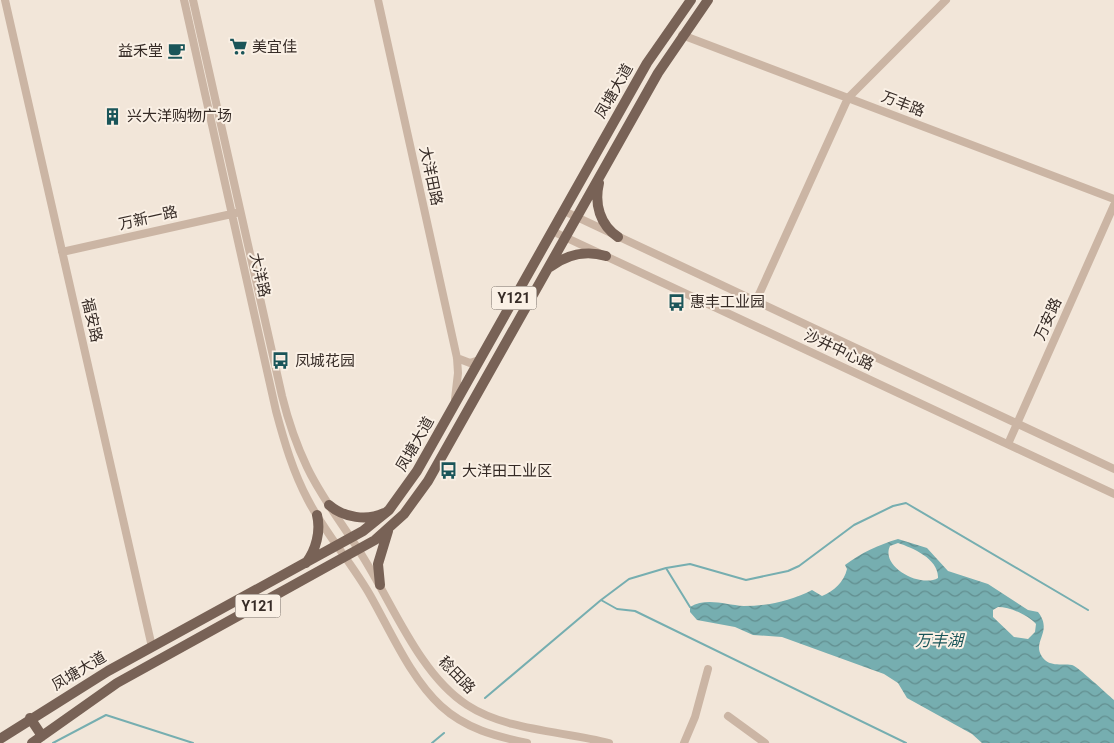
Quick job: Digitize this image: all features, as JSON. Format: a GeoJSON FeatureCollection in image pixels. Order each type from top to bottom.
{"type":"FeatureCollection","features":[{"type":"Feature","properties":{"kind":"main road","name":"凤塘大道"},"geometry":{"type":"LineString","coordinates":[[0,739],[30,718],[152,647],[351,538],[376,522],[389,510],[411,480],[647,63],[691,0]]}},
{"type":"Feature","properties":{"kind":"main road","name":"凤塘大道"},"geometry":{"type":"LineString","coordinates":[[32,743],[117,683],[358,550],[390,528],[410,507],[422,491],[682,35],[708,0]]}},
{"type":"Feature","properties":{"kind":"main road"},"geometry":{"type":"LineString","coordinates":[[602,173],[597,190],[598,209],[607,228],[618,237]]}},
{"type":"Feature","properties":{"kind":"main road"},"geometry":{"type":"LineString","coordinates":[[546,272],[554,264],[568,257],[587,254],[606,256]]}},
{"type":"Feature","properties":{"kind":"main road"},"geometry":{"type":"LineString","coordinates":[[330,505],[341,513],[360,517],[376,516],[389,510]]}},
{"type":"Feature","properties":{"kind":"main road"},"geometry":{"type":"LineString","coordinates":[[305,563],[316,543],[317,515]]}},
{"type":"Feature","properties":{"kind":"main road"},"geometry":{"type":"LineString","coordinates":[[380,585],[378,576],[379,558],[390,528]]}},
{"type":"Feature","properties":{"kind":"main road"},"geometry":{"type":"LineString","coordinates":[[30,718],[42,736]]}},
{"type":"Feature","properties":{"kind":"street","name":"福安路"},"geometry":{"type":"LineString","coordinates":[[5,0],[152,647]]}},
{"type":"Feature","properties":{"kind":"street","name":"大洋路"},"geometry":{"type":"LineString","coordinates":[[184,0],[282,433],[298,480],[317,515],[338,545]]}},
{"type":"Feature","properties":{"kind":"street","name":"大洋路"},"geometry":{"type":"LineString","coordinates":[[193,0],[286,410],[307,467],[351,538]]}},
{"type":"Feature","properties":{"kind":"street","name":"大洋田路"},"geometry":{"type":"LineString","coordinates":[[378,0],[457,358],[458,381],[453,406]]}},
{"type":"Feature","properties":{"kind":"street"},"geometry":{"type":"LineString","coordinates":[[756,301],[848,98],[946,0]]}},
{"type":"Feature","properties":{"kind":"street","name":"万丰路"},"geometry":{"type":"LineString","coordinates":[[682,35],[1114,199]]}},
{"type":"Feature","properties":{"kind":"street","name":"万安路"},"geometry":{"type":"LineString","coordinates":[[1008,444],[1114,205]]}},
{"type":"Feature","properties":{"kind":"street","name":"沙井中心路"},"geometry":{"type":"LineString","coordinates":[[564,211],[1114,469]]}},
{"type":"Feature","properties":{"kind":"street","name":"万新一路"},"geometry":{"type":"LineString","coordinates":[[62,252],[240,212]]}},
{"type":"Feature","properties":{"kind":"street","name":"沙井中心路"},"geometry":{"type":"LineString","coordinates":[[552,231],[1114,494]]}},
{"type":"Feature","properties":{"kind":"street"},"geometry":{"type":"LineString","coordinates":[[457,358],[470,364],[479,360]]}},
{"type":"Feature","properties":{"kind":"street","name":"稔田路"},"geometry":{"type":"LineString","coordinates":[[351,538],[432,670],[448,690],[467,705],[504,721],[609,743]]}},
{"type":"Feature","properties":{"kind":"street","name":"稔田路"},"geometry":{"type":"LineString","coordinates":[[338,545],[416,675],[435,701],[471,727],[492,735],[527,743]]}},
{"type":"Feature","properties":{"kind":"street"},"geometry":{"type":"LineString","coordinates":[[684,743],[695,716],[708,669]]}},
{"type":"Feature","properties":{"kind":"street"},"geometry":{"type":"LineString","coordinates":[[728,716],[765,743]]}},
{"type":"Feature","properties":{"kind":"water","name":"万丰湖"},"geometry":{"type":"Polygon","coordinates":[[[898,539],[927,548],[948,571],[988,584],[1028,610],[1038,612],[1044,625],[1039,650],[1044,659],[1055,664],[1072,665],[1114,700],[1114,743],[982,743],[972,734],[907,698],[898,683],[884,674],[782,637],[753,635],[735,627],[697,620],[690,612],[690,607],[703,602],[744,606],[762,605],[788,600],[812,590],[822,596],[831,592],[841,582],[846,574],[847,569],[845,565],[864,553],[898,539]],[[898,543],[890,546],[888,554],[896,568],[913,578],[931,580],[938,578],[937,571],[930,560],[918,551],[898,543]],[[998,607],[993,610],[993,617],[1014,637],[1028,639],[1035,632],[1036,624],[1024,615],[1013,610],[998,607]]]}},
{"type":"Feature","properties":{"kind":"waterway"},"geometry":{"type":"LineString","coordinates":[[485,698],[601,600],[629,579],[666,568],[690,564],[746,580],[788,571],[799,566],[854,525],[893,506],[906,503],[1088,610]]}},
{"type":"Feature","properties":{"kind":"waterway"},"geometry":{"type":"LineString","coordinates":[[666,568],[690,607]]}},
{"type":"Feature","properties":{"kind":"waterway"},"geometry":{"type":"LineString","coordinates":[[601,600],[617,609],[635,611],[906,743]]}},
{"type":"Feature","properties":{"kind":"waterway"},"geometry":{"type":"LineString","coordinates":[[53,743],[106,715],[193,743]]}},
{"type":"Feature","properties":{"kind":"waterway"},"geometry":{"type":"LineString","coordinates":[[432,743],[444,733]]}},
{"type":"Feature","properties":{"kind":"place","name":"美宜佳"},"geometry":{"type":"Point","coordinates":[238,47]}},
{"type":"Feature","properties":{"kind":"place","name":"益禾堂"},"geometry":{"type":"Point","coordinates":[177,51]}},
{"type":"Feature","properties":{"kind":"place","name":"兴大洋购物广场"},"geometry":{"type":"Point","coordinates":[113,116]}},
{"type":"Feature","properties":{"kind":"place","name":"惠丰工业园"},"geometry":{"type":"Point","coordinates":[676,302]}},
{"type":"Feature","properties":{"kind":"place","name":"凤城花园"},"geometry":{"type":"Point","coordinates":[281,361]}},
{"type":"Feature","properties":{"kind":"place","name":"大洋田工业区"},"geometry":{"type":"Point","coordinates":[448,471]}}]}
